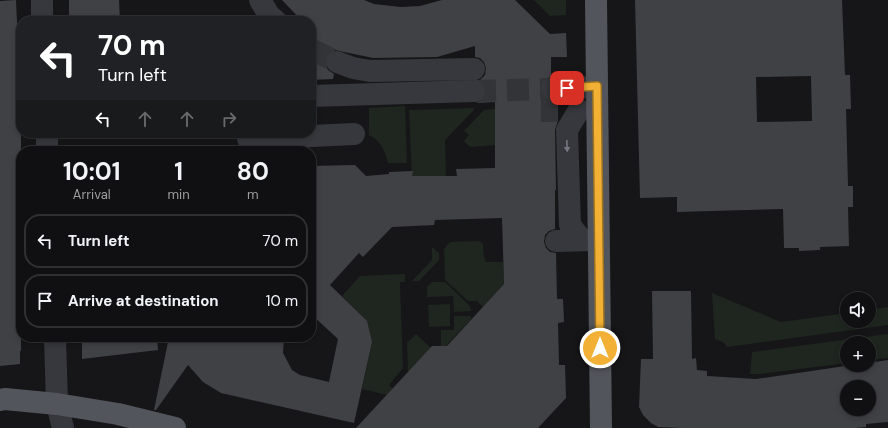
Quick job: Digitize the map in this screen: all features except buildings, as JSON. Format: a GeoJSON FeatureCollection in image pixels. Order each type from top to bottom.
{"type":"FeatureCollection","features":[{"type":"Feature","properties":{"kind":"main road"},"geometry":{"type":"LineString","coordinates":[[596,0],[597,86],[578,110],[591,240],[601,428]]}},
{"type":"Feature","properties":{"kind":"main road"},"geometry":{"type":"LineString","coordinates":[[0,400],[5,399],[57,404],[118,414],[175,428]]}},
{"type":"Feature","properties":{"kind":"street"},"geometry":{"type":"LineString","coordinates":[[42,0],[42,16]]}},
{"type":"Feature","properties":{"kind":"street"},"geometry":{"type":"LineString","coordinates":[[260,0],[270,16]]}},
{"type":"Feature","properties":{"kind":"street"},"geometry":{"type":"LineString","coordinates":[[336,62],[353,68],[370,71],[474,69]]}},
{"type":"Feature","properties":{"kind":"street"},"geometry":{"type":"LineString","coordinates":[[552,88],[597,86]]}},
{"type":"Feature","properties":{"kind":"street"},"geometry":{"type":"LineString","coordinates":[[316,96],[433,98],[474,91]]}},
{"type":"Feature","properties":{"kind":"street"},"geometry":{"type":"LineString","coordinates":[[578,110],[566,130],[570,226],[591,240]]}},
{"type":"Feature","properties":{"kind":"street"},"geometry":{"type":"LineString","coordinates":[[316,136],[354,134]]}},
{"type":"Feature","properties":{"kind":"street"},"geometry":{"type":"LineString","coordinates":[[248,138],[269,138]]}},
{"type":"Feature","properties":{"kind":"street"},"geometry":{"type":"LineString","coordinates":[[556,241],[591,240]]}},
{"type":"Feature","properties":{"kind":"street"},"geometry":{"type":"LineString","coordinates":[[55,342],[57,404],[63,428]]}},
{"type":"Feature","properties":{"kind":"shaded area"},"geometry":{"type":"Polygon","coordinates":[[[534,0],[566,0],[566,15],[550,16],[534,0]]]}},
{"type":"Feature","properties":{"kind":"shaded area"},"geometry":{"type":"Polygon","coordinates":[[[405,106],[407,163],[388,163],[382,147],[377,140],[369,135],[369,108],[405,106]]]}},
{"type":"Feature","properties":{"kind":"shaded area"},"geometry":{"type":"Polygon","coordinates":[[[474,108],[474,110],[445,140],[446,176],[412,176],[409,110],[474,108]]]}},
{"type":"Feature","properties":{"kind":"shaded area"},"geometry":{"type":"Polygon","coordinates":[[[495,109],[496,145],[470,147],[464,141],[469,135],[464,131],[484,110],[495,109]]]}},
{"type":"Feature","properties":{"kind":"shaded area"},"geometry":{"type":"Polygon","coordinates":[[[479,241],[483,244],[486,262],[503,262],[504,284],[483,307],[477,301],[468,301],[445,280],[444,249],[450,242],[479,241]]]}},
{"type":"Feature","properties":{"kind":"shaded area"},"geometry":{"type":"Polygon","coordinates":[[[432,247],[439,253],[439,260],[419,281],[412,281],[432,260],[432,247]]]}},
{"type":"Feature","properties":{"kind":"shaded area"},"geometry":{"type":"Polygon","coordinates":[[[405,274],[405,282],[400,282],[403,368],[389,385],[393,389],[387,395],[362,389],[372,342],[366,321],[342,296],[360,276],[405,274]]]}},
{"type":"Feature","properties":{"kind":"shaded area"},"geometry":{"type":"Polygon","coordinates":[[[432,282],[445,282],[470,306],[471,311],[454,312],[453,296],[427,297],[427,287],[432,282]]]}},
{"type":"Feature","properties":{"kind":"shaded area"},"geometry":{"type":"Polygon","coordinates":[[[712,293],[781,322],[840,314],[840,328],[866,328],[727,347],[723,342],[715,339],[712,293]]]}},
{"type":"Feature","properties":{"kind":"shaded area"},"geometry":{"type":"Polygon","coordinates":[[[450,304],[450,326],[429,327],[428,305],[450,304]]]}},
{"type":"Feature","properties":{"kind":"shaded area"},"geometry":{"type":"Polygon","coordinates":[[[888,307],[888,325],[876,327],[876,309],[888,307]]]}},
{"type":"Feature","properties":{"kind":"shaded area"},"geometry":{"type":"Polygon","coordinates":[[[454,316],[471,316],[471,319],[446,346],[441,346],[441,330],[454,330],[454,316]]]}},
{"type":"Feature","properties":{"kind":"shaded area"},"geometry":{"type":"Polygon","coordinates":[[[416,334],[431,348],[408,372],[407,343],[416,334]]]}},
{"type":"Feature","properties":{"kind":"shaded area"},"geometry":{"type":"Polygon","coordinates":[[[888,334],[888,358],[876,359],[876,336],[873,336],[888,334]]]}},
{"type":"Feature","properties":{"kind":"shaded area"},"geometry":{"type":"Polygon","coordinates":[[[840,340],[840,364],[750,374],[752,352],[840,340]]]}},
{"type":"Feature","properties":{"kind":"tunnel"},"geometry":{"type":"LineString","coordinates":[[316,52],[337,62]]}},
{"type":"Feature","properties":{"kind":"tunnel"},"geometry":{"type":"LineString","coordinates":[[474,91],[552,89]]}},
{"type":"Feature","properties":{"kind":"tunnel"},"geometry":{"type":"LineString","coordinates":[[541,111],[558,111]]}},
{"type":"Feature","properties":{"kind":"route"},"geometry":{"type":"LineString","coordinates":[[567,88],[597,86],[600,348]]}}]}
